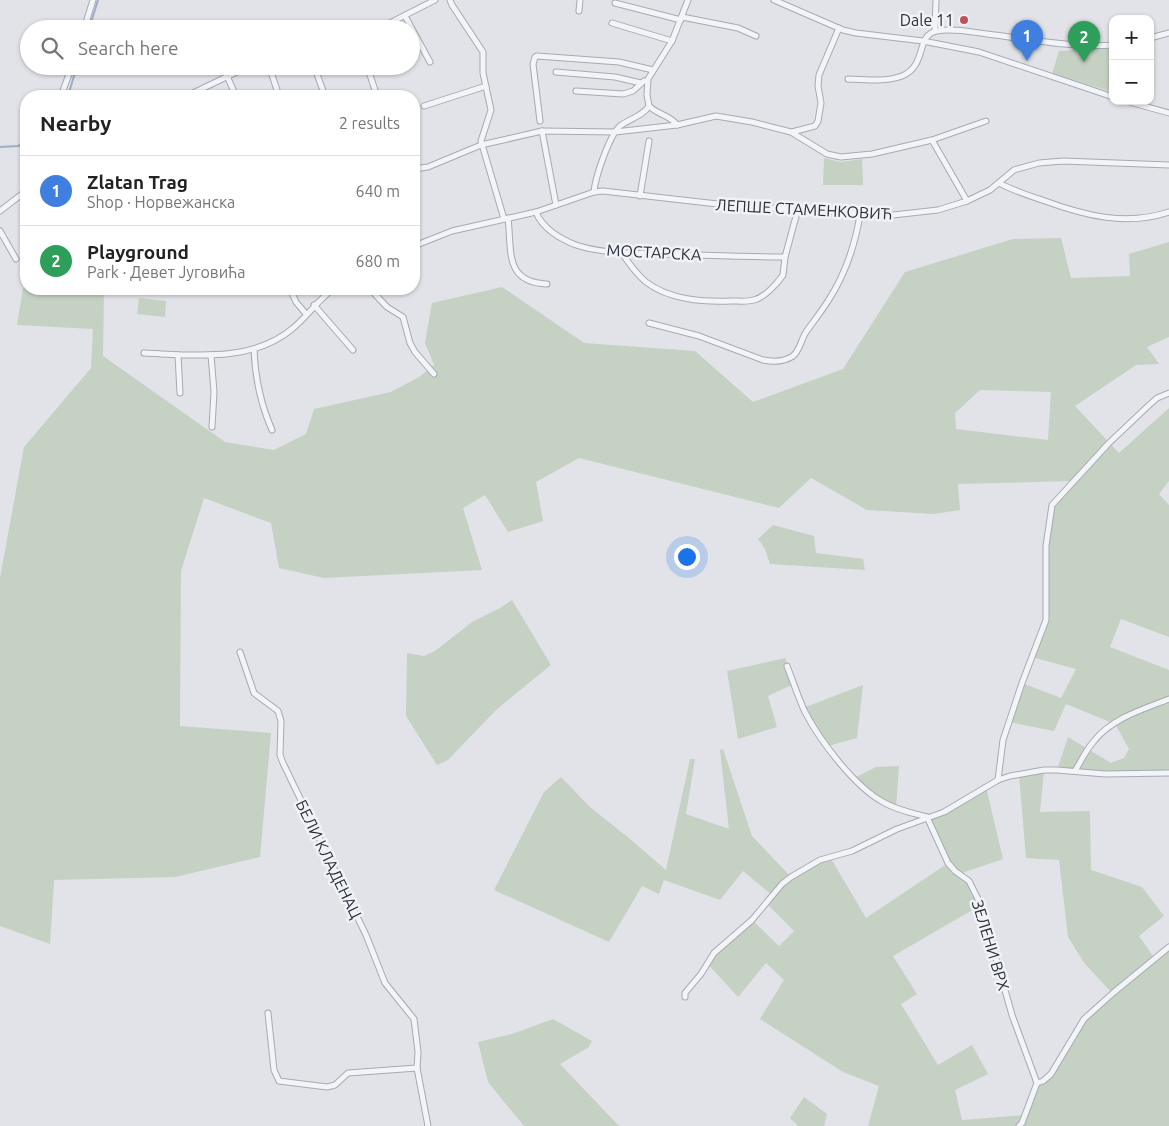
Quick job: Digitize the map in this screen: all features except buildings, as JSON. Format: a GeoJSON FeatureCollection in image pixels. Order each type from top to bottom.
{"type":"FeatureCollection","features":[{"type":"Feature","properties":{"kind":"street"},"geometry":{"type":"LineString","coordinates":[[87,20],[93,0]]}},
{"type":"Feature","properties":{"kind":"street"},"geometry":{"type":"LineString","coordinates":[[397,20],[435,0]]}},
{"type":"Feature","properties":{"kind":"street"},"geometry":{"type":"LineString","coordinates":[[450,0],[483,52],[483,73],[491,110],[482,136],[481,145],[506,218],[515,271],[533,283],[547,284]]}},
{"type":"Feature","properties":{"kind":"street"},"geometry":{"type":"LineString","coordinates":[[579,11],[580,0]]}},
{"type":"Feature","properties":{"kind":"street"},"geometry":{"type":"LineString","coordinates":[[677,125],[670,118],[658,113],[650,106],[647,95],[648,79],[672,41],[688,0]]}},
{"type":"Feature","properties":{"kind":"street"},"geometry":{"type":"LineString","coordinates":[[774,0],[838,28],[870,36],[923,41],[979,52],[1109,97]]}},
{"type":"Feature","properties":{"kind":"street"},"geometry":{"type":"LineString","coordinates":[[935,31],[936,0]]}},
{"type":"Feature","properties":{"kind":"street"},"geometry":{"type":"LineString","coordinates":[[615,3],[682,19],[738,28],[756,36]]}},
{"type":"Feature","properties":{"kind":"street"},"geometry":{"type":"LineString","coordinates":[[405,16],[407,20]]}},
{"type":"Feature","properties":{"kind":"street"},"geometry":{"type":"LineString","coordinates":[[612,23],[672,41]]}},
{"type":"Feature","properties":{"kind":"street"},"geometry":{"type":"LineString","coordinates":[[791,132],[817,124],[821,103],[818,86],[819,75],[838,28]]}},
{"type":"Feature","properties":{"kind":"street"},"geometry":{"type":"LineString","coordinates":[[848,79],[875,80],[902,76],[911,71],[918,63],[923,41],[929,34],[935,31],[962,30],[1082,45],[1109,44]]}},
{"type":"Feature","properties":{"kind":"street"},"geometry":{"type":"LineString","coordinates":[[1154,37],[1169,33]]}},
{"type":"Feature","properties":{"kind":"street"},"geometry":{"type":"LineString","coordinates":[[420,44],[430,62]]}},
{"type":"Feature","properties":{"kind":"street"},"geometry":{"type":"LineString","coordinates":[[540,121],[533,64],[537,56],[619,62],[653,70]]}},
{"type":"Feature","properties":{"kind":"street"},"geometry":{"type":"LineString","coordinates":[[556,72],[615,77],[642,83]]}},
{"type":"Feature","properties":{"kind":"street"},"geometry":{"type":"LineString","coordinates":[[63,90],[69,75]]}},
{"type":"Feature","properties":{"kind":"street"},"geometry":{"type":"LineString","coordinates":[[272,75],[277,90]]}},
{"type":"Feature","properties":{"kind":"street"},"geometry":{"type":"LineString","coordinates":[[317,75],[323,90]]}},
{"type":"Feature","properties":{"kind":"street"},"geometry":{"type":"LineString","coordinates":[[370,75],[375,90]]}},
{"type":"Feature","properties":{"kind":"street"},"geometry":{"type":"LineString","coordinates":[[198,90],[227,76],[233,90]]}},
{"type":"Feature","properties":{"kind":"street"},"geometry":{"type":"LineString","coordinates":[[576,91],[623,94],[633,91],[648,79]]}},
{"type":"Feature","properties":{"kind":"street"},"geometry":{"type":"LineString","coordinates":[[424,106],[486,86]]}},
{"type":"Feature","properties":{"kind":"street"},"geometry":{"type":"LineString","coordinates":[[1140,105],[1169,113]]}},
{"type":"Feature","properties":{"kind":"street"},"geometry":{"type":"LineString","coordinates":[[594,192],[598,172],[615,132],[650,106]]}},
{"type":"Feature","properties":{"kind":"street"},"geometry":{"type":"LineString","coordinates":[[420,168],[428,167],[481,145],[542,131],[615,132],[677,125],[716,116],[791,132],[827,154],[841,158],[872,154],[932,140],[986,121]]}},
{"type":"Feature","properties":{"kind":"street"},"geometry":{"type":"LineString","coordinates":[[542,131],[556,205]]}},
{"type":"Feature","properties":{"kind":"street"},"geometry":{"type":"LineString","coordinates":[[932,140],[967,201]]}},
{"type":"Feature","properties":{"kind":"street"},"geometry":{"type":"LineString","coordinates":[[640,196],[649,141]]}},
{"type":"Feature","properties":{"kind":"street","name":"ЛЕПШЕ СТАМЕНКОВИЋ"},"geometry":{"type":"LineString","coordinates":[[420,244],[452,232],[536,212],[594,192],[603,191],[735,206],[893,215],[938,210],[967,201],[985,193],[1014,170],[1047,161],[1169,165]]}},
{"type":"Feature","properties":{"kind":"street"},"geometry":{"type":"LineString","coordinates":[[999,183],[1077,213],[1104,218],[1148,218],[1169,212]]}},
{"type":"Feature","properties":{"kind":"street"},"geometry":{"type":"LineString","coordinates":[[0,211],[20,196]]}},
{"type":"Feature","properties":{"kind":"street"},"geometry":{"type":"LineString","coordinates":[[621,252],[648,283],[685,299],[719,302],[746,301],[759,298],[783,275],[785,257],[798,209]]}},
{"type":"Feature","properties":{"kind":"street","name":"МОСТАРСКА"},"geometry":{"type":"LineString","coordinates":[[536,212],[542,224],[559,236],[571,243],[590,248],[621,252],[785,257]]}},
{"type":"Feature","properties":{"kind":"street"},"geometry":{"type":"LineString","coordinates":[[650,323],[699,336],[763,360],[771,362],[789,358],[796,352],[804,336],[843,276],[855,238],[860,214]]}},
{"type":"Feature","properties":{"kind":"street"},"geometry":{"type":"LineString","coordinates":[[0,231],[16,259]]}},
{"type":"Feature","properties":{"kind":"street"},"geometry":{"type":"LineString","coordinates":[[293,295],[306,314]]}},
{"type":"Feature","properties":{"kind":"street"},"geometry":{"type":"LineString","coordinates":[[144,354],[211,355],[254,349],[287,333],[326,295]]}},
{"type":"Feature","properties":{"kind":"street"},"geometry":{"type":"LineString","coordinates":[[376,295],[402,317],[410,343],[415,352],[434,374]]}},
{"type":"Feature","properties":{"kind":"street"},"geometry":{"type":"LineString","coordinates":[[314,305],[353,350]]}},
{"type":"Feature","properties":{"kind":"street"},"geometry":{"type":"LineString","coordinates":[[254,349],[258,384],[272,430]]}},
{"type":"Feature","properties":{"kind":"street"},"geometry":{"type":"LineString","coordinates":[[178,355],[180,394]]}},
{"type":"Feature","properties":{"kind":"street"},"geometry":{"type":"LineString","coordinates":[[211,355],[214,392],[212,427]]}},
{"type":"Feature","properties":{"kind":"street"},"geometry":{"type":"LineString","coordinates":[[998,780],[1004,740],[1022,683],[1046,620],[1046,546],[1052,505],[1109,443],[1157,398],[1169,393]]}},
{"type":"Feature","properties":{"kind":"street","name":"БЕЛИ КЛАДЕНАЦ"},"geometry":{"type":"LineString","coordinates":[[240,652],[254,693],[278,711],[281,721],[280,755],[283,763],[366,935],[385,983],[414,1019],[418,1068],[428,1126]]}},
{"type":"Feature","properties":{"kind":"street"},"geometry":{"type":"LineString","coordinates":[[787,666],[807,715],[839,762],[878,800],[927,817]]}},
{"type":"Feature","properties":{"kind":"street"},"geometry":{"type":"LineString","coordinates":[[1075,771],[1088,749],[1101,734],[1132,714],[1169,699]]}},
{"type":"Feature","properties":{"kind":"street"},"geometry":{"type":"LineString","coordinates":[[685,997],[685,993],[701,974],[714,953],[752,920],[772,895],[790,877],[820,860],[852,851],[897,828],[944,812],[998,780],[1044,770],[1105,774],[1169,773]]}},
{"type":"Feature","properties":{"kind":"street","name":"ЗЕЛЕНИ ВРХ"},"geometry":{"type":"LineString","coordinates":[[927,817],[948,863],[955,871],[969,881],[981,905],[1012,1015],[1036,1083]]}},
{"type":"Feature","properties":{"kind":"street"},"geometry":{"type":"LineString","coordinates":[[1019,1126],[1022,1123],[1036,1083],[1043,1081],[1051,1074],[1084,1019],[1112,993],[1169,947]]}},
{"type":"Feature","properties":{"kind":"street"},"geometry":{"type":"LineString","coordinates":[[268,1013],[274,1070],[278,1081],[327,1087],[336,1085],[348,1073],[418,1068]]}},
{"type":"Feature","properties":{"kind":"green space"},"geometry":{"type":"Polygon","coordinates":[[[1109,48],[1109,91],[1052,74],[1059,51],[1109,48]]]}},
{"type":"Feature","properties":{"kind":"green space"},"geometry":{"type":"Polygon","coordinates":[[[824,158],[841,162],[862,159],[863,185],[823,185],[824,158]]]}},
{"type":"Feature","properties":{"kind":"green space"},"geometry":{"type":"Polygon","coordinates":[[[1061,238],[1071,278],[1130,276],[1129,254],[1169,242],[1169,337],[1147,347],[1159,364],[1136,365],[1075,406],[1119,453],[1169,408],[1169,481],[1159,494],[1169,505],[1169,637],[1121,619],[1110,647],[1169,670],[1169,773],[1105,774],[1057,770],[1068,737],[1111,763],[1124,758],[1129,749],[1115,724],[1066,704],[1054,731],[1009,722],[1022,683],[1061,698],[1076,669],[1032,657],[1046,620],[1046,546],[1052,505],[1073,481],[958,484],[960,510],[934,514],[867,510],[811,478],[779,508],[579,458],[536,482],[543,521],[508,532],[485,495],[463,508],[482,570],[324,578],[279,568],[271,523],[204,498],[181,571],[180,726],[271,733],[260,857],[175,877],[54,880],[50,944],[0,926],[0,578],[24,447],[91,368],[93,329],[17,325],[22,295],[104,295],[103,356],[225,442],[274,450],[306,434],[314,409],[391,392],[419,377],[434,365],[425,343],[432,303],[502,287],[584,343],[695,351],[753,402],[843,369],[905,272],[1013,239],[1061,238]],[[980,390],[955,413],[956,429],[1048,440],[1051,392],[980,390]]]}},
{"type":"Feature","properties":{"kind":"green space"},"geometry":{"type":"Polygon","coordinates":[[[139,298],[166,301],[165,317],[137,314],[139,298]]]}},
{"type":"Feature","properties":{"kind":"green space"},"geometry":{"type":"Polygon","coordinates":[[[773,525],[814,536],[816,553],[863,559],[865,570],[770,564],[765,549],[758,539],[773,525]]]}},
{"type":"Feature","properties":{"kind":"green space"},"geometry":{"type":"Polygon","coordinates":[[[512,600],[551,665],[497,709],[448,760],[437,765],[406,716],[407,653],[424,656],[435,651],[472,622],[512,600]]]}},
{"type":"Feature","properties":{"kind":"green space"},"geometry":{"type":"Polygon","coordinates":[[[785,658],[794,684],[768,696],[777,727],[738,739],[727,671],[785,658]]]}},
{"type":"Feature","properties":{"kind":"green space"},"geometry":{"type":"Polygon","coordinates":[[[863,685],[857,738],[828,746],[803,708],[863,685]]]}},
{"type":"Feature","properties":{"kind":"green space"},"geometry":{"type":"Polygon","coordinates":[[[723,749],[752,836],[791,877],[830,857],[866,918],[948,863],[927,817],[944,812],[986,787],[1003,859],[959,874],[969,881],[981,905],[893,956],[917,994],[901,1004],[938,1065],[972,1045],[988,1074],[955,1090],[962,1120],[1025,1115],[1037,1083],[1051,1074],[1078,1026],[1112,993],[1085,964],[1068,937],[1059,860],[1026,858],[1019,775],[1044,770],[1040,812],[1090,811],[1091,870],[1142,887],[1164,916],[1139,936],[1155,959],[1169,947],[1169,1126],[868,1126],[879,1086],[843,1072],[760,1019],[784,980],[766,963],[738,997],[707,963],[752,920],[779,946],[794,931],[766,903],[772,895],[743,871],[720,900],[664,880],[659,894],[642,886],[609,942],[494,890],[544,792],[561,777],[590,807],[666,870],[690,759],[695,759],[686,814],[729,829],[720,750],[723,749]]]}},
{"type":"Feature","properties":{"kind":"green space"},"geometry":{"type":"Polygon","coordinates":[[[899,766],[896,808],[885,804],[854,778],[876,767],[899,766]]]}},
{"type":"Feature","properties":{"kind":"green space"},"geometry":{"type":"Polygon","coordinates":[[[553,1019],[592,1041],[589,1047],[560,1064],[619,1126],[524,1126],[488,1082],[478,1042],[512,1034],[553,1019]]]}},
{"type":"Feature","properties":{"kind":"green space"},"geometry":{"type":"Polygon","coordinates":[[[804,1097],[827,1114],[824,1126],[798,1126],[790,1118],[804,1097]]]}},
{"type":"Feature","properties":{"kind":"waterway"},"geometry":{"type":"LineString","coordinates":[[92,20],[98,0]]}},
{"type":"Feature","properties":{"kind":"waterway"},"geometry":{"type":"LineString","coordinates":[[70,90],[74,75]]}},
{"type":"Feature","properties":{"kind":"waterway"},"geometry":{"type":"LineString","coordinates":[[0,147],[20,145]]}},
{"type":"Feature","properties":{"kind":"place","name":"Dale 11"},"geometry":{"type":"Point","coordinates":[964,20]}},
{"type":"Feature","properties":{"kind":"place","name":"Zlatan Trag"},"geometry":{"type":"Point","coordinates":[1027,61]}},
{"type":"Feature","properties":{"kind":"place","name":"Playground"},"geometry":{"type":"Point","coordinates":[1084,62]}}]}
